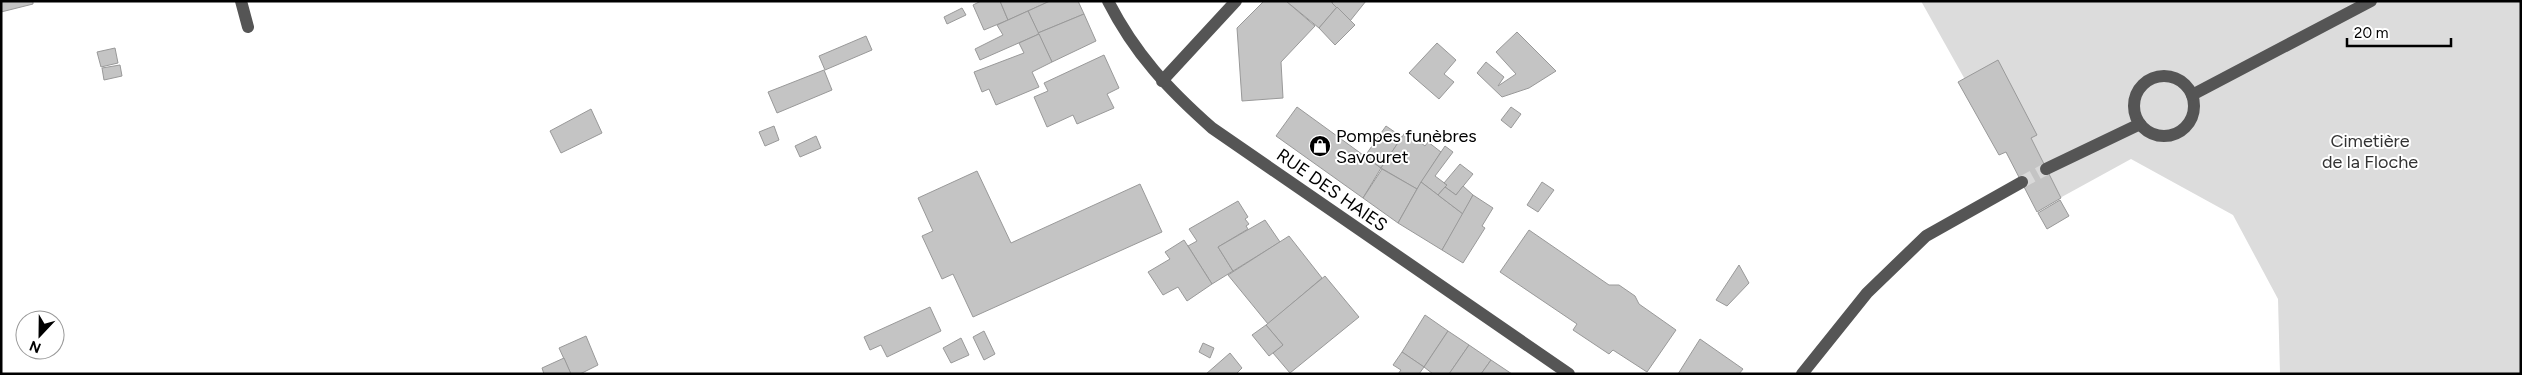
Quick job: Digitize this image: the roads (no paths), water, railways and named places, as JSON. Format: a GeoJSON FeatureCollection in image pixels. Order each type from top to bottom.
{"type":"FeatureCollection","features":[{"type":"Feature","properties":{"kind":"street"},"geometry":{"type":"LineString","coordinates":[[241,1],[248,27]]}},
{"type":"Feature","properties":{"kind":"street","name":"RUE DES HAIES"},"geometry":{"type":"LineString","coordinates":[[1108,1],[1125,34],[1162,81],[1212,128],[1569,374]]}},
{"type":"Feature","properties":{"kind":"street"},"geometry":{"type":"LineString","coordinates":[[1162,81],[1236,1]]}},
{"type":"Feature","properties":{"kind":"street"},"geometry":{"type":"LineString","coordinates":[[2192,95],[2371,1]]}},
{"type":"Feature","properties":{"kind":"street"},"geometry":{"type":"LineString","coordinates":[[2163,76],[2175,78],[2185,84],[2192,95],[2195,107],[2192,119],[2184,129],[2172,135],[2160,136],[2148,131],[2140,124],[2134,104],[2136,94],[2142,85],[2151,79],[2163,76]]}},
{"type":"Feature","properties":{"kind":"street"},"geometry":{"type":"LineString","coordinates":[[2046,169],[2140,124]]}},
{"type":"Feature","properties":{"kind":"street"},"geometry":{"type":"LineString","coordinates":[[1802,374],[1867,293],[1926,236],[2022,182]]}},
{"type":"Feature","properties":{"kind":"tunnel"},"geometry":{"type":"LineString","coordinates":[[2022,182],[2046,169]]}},
{"type":"Feature","properties":{"kind":"place","name":"Pompes funèbres Savouret"},"geometry":{"type":"Point","coordinates":[1320,146]}},
{"type":"Feature","properties":{"kind":"park label","name":"Cimetière de la Floche"},"geometry":{"type":"Point","coordinates":[2370,151]}}]}
